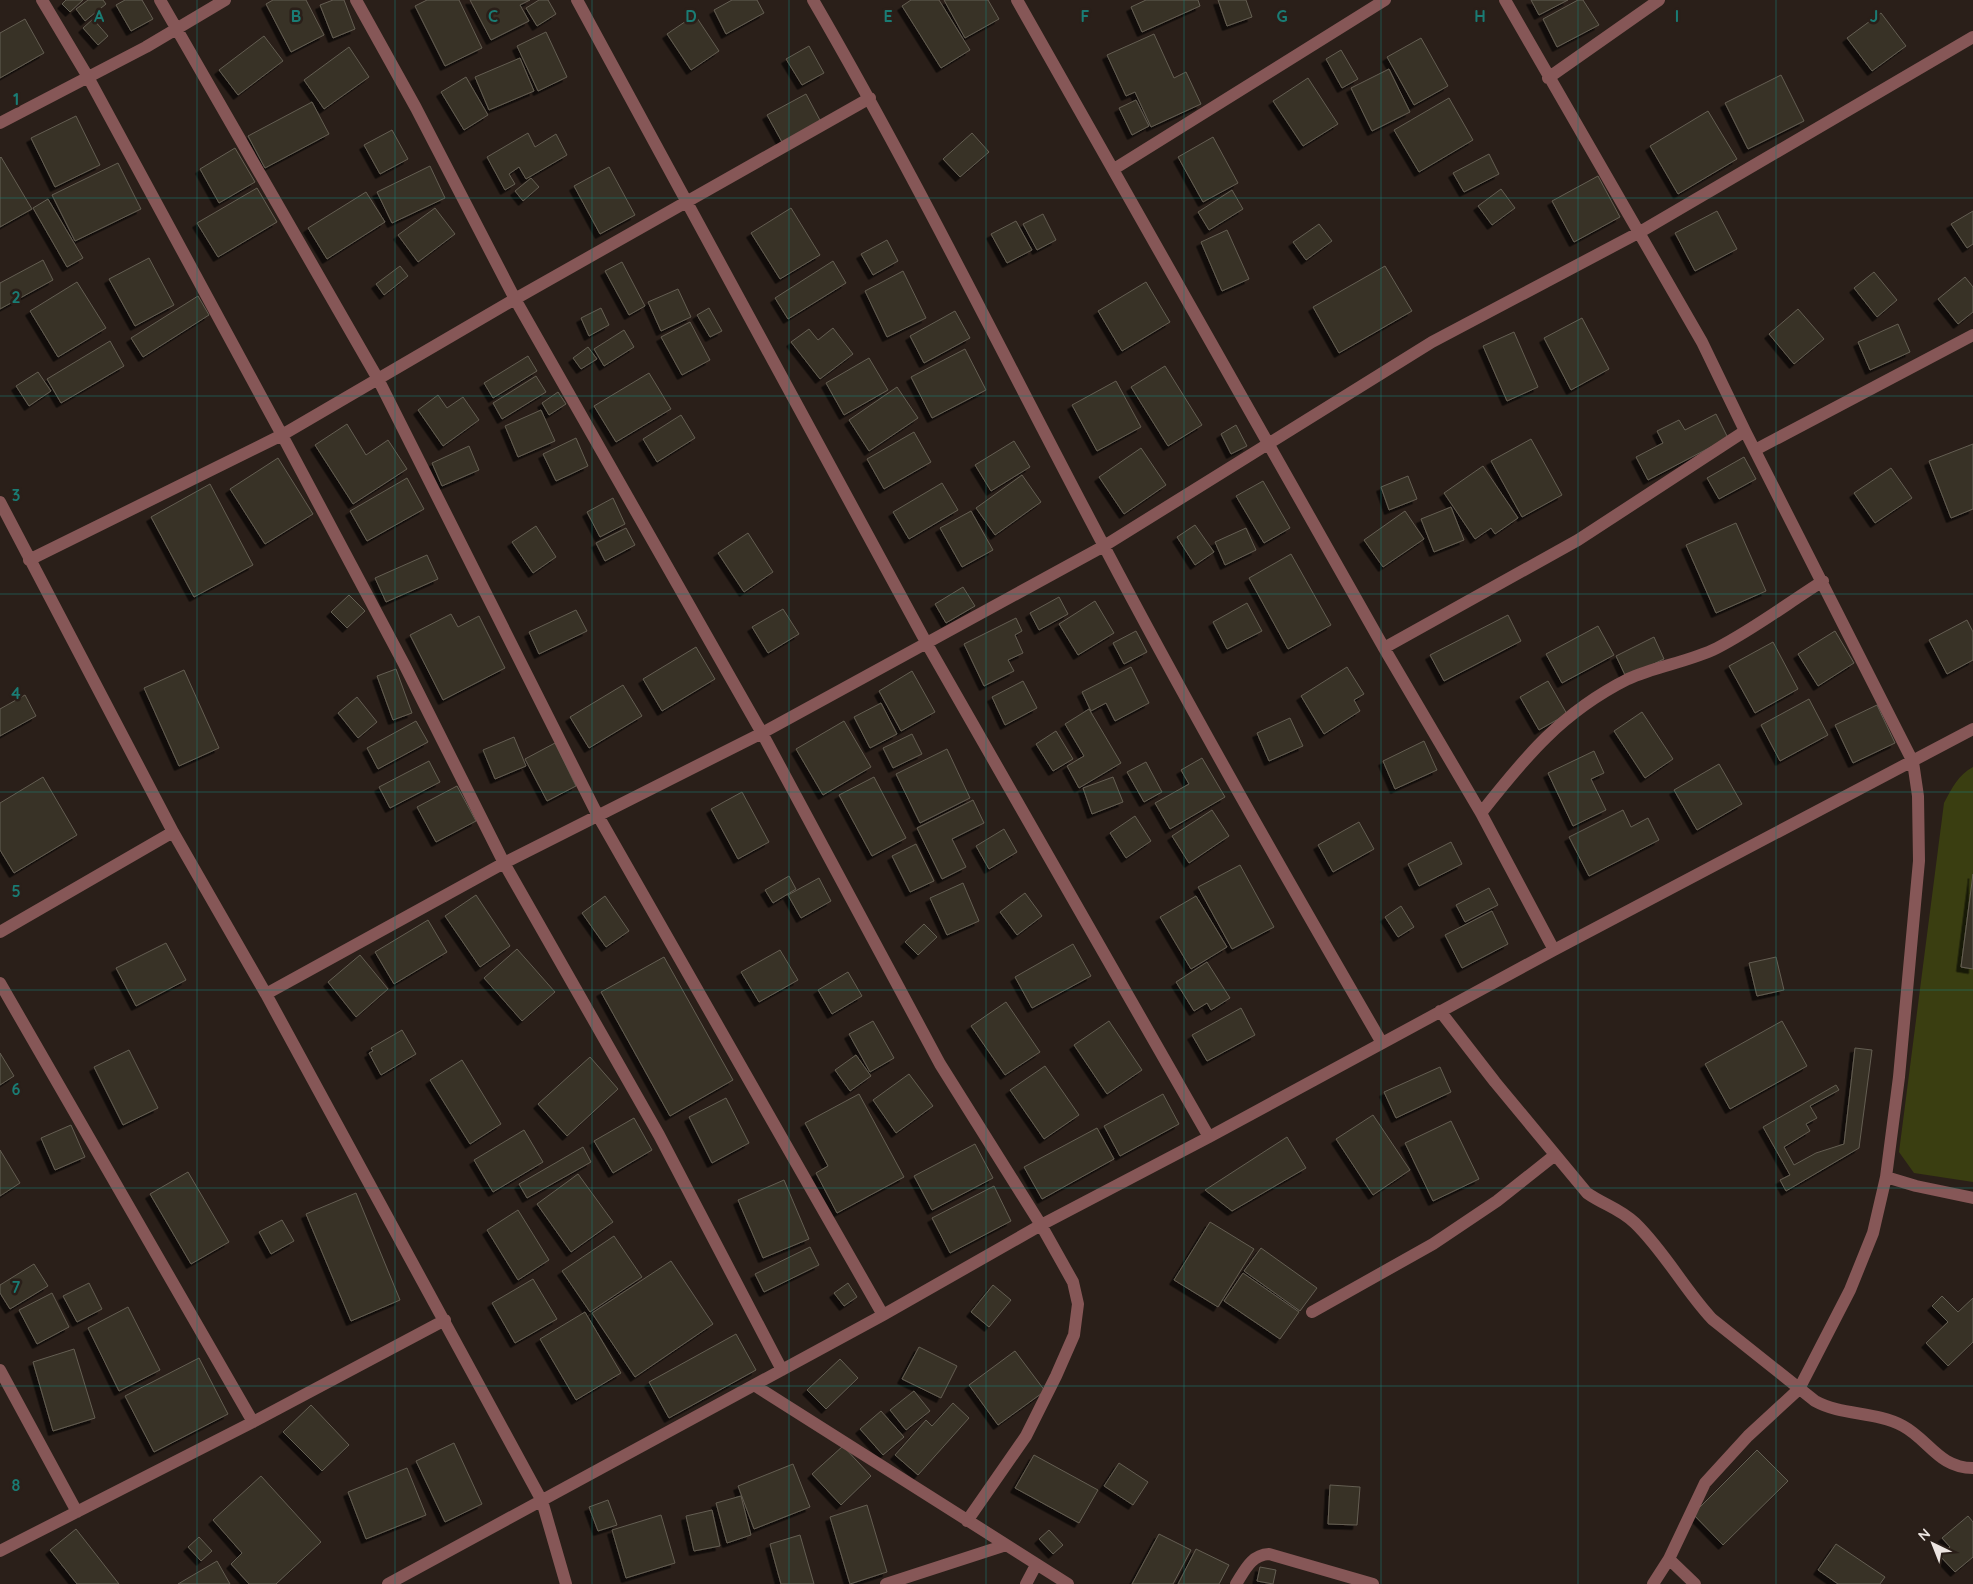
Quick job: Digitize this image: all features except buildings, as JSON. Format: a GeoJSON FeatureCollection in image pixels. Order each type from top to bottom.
{"type":"FeatureCollection","features":[{"type":"Feature","properties":{"kind":"street"},"geometry":{"type":"LineString","coordinates":[[42,0],[88,76],[282,435],[404,664],[504,863],[659,1136],[782,1370]]}},
{"type":"Feature","properties":{"kind":"street"},"geometry":{"type":"LineString","coordinates":[[160,0],[378,379],[597,814],[883,1316]]}},
{"type":"Feature","properties":{"kind":"street"},"geometry":{"type":"LineString","coordinates":[[0,124],[225,0]]}},
{"type":"Feature","properties":{"kind":"street"},"geometry":{"type":"LineString","coordinates":[[356,0],[430,135],[515,299],[762,733],[940,1064],[1041,1225],[1073,1282],[1078,1304],[1074,1335],[1026,1436],[967,1521]]}},
{"type":"Feature","properties":{"kind":"street"},"geometry":{"type":"LineString","coordinates":[[577,0],[928,644],[1209,1137]]}},
{"type":"Feature","properties":{"kind":"street"},"geometry":{"type":"LineString","coordinates":[[813,0],[870,98],[1104,546],[1271,852],[1382,1042]]}},
{"type":"Feature","properties":{"kind":"street"},"geometry":{"type":"LineString","coordinates":[[1016,0],[1114,169],[1384,648],[1481,813],[1554,950]]}},
{"type":"Feature","properties":{"kind":"street"},"geometry":{"type":"LineString","coordinates":[[1114,169],[1386,0]]}},
{"type":"Feature","properties":{"kind":"street"},"geometry":{"type":"LineString","coordinates":[[1505,0],[1548,78],[1640,232],[1702,342],[1744,431],[1823,581],[1913,762],[1918,796],[1919,862],[1899,1076],[1886,1177],[1873,1233],[1850,1290],[1799,1389],[1748,1436],[1705,1483],[1669,1559],[1653,1584]]}},
{"type":"Feature","properties":{"kind":"street"},"geometry":{"type":"LineString","coordinates":[[1548,78],[1659,0]]}},
{"type":"Feature","properties":{"kind":"street"},"geometry":{"type":"LineString","coordinates":[[266,994],[597,814],[762,733],[928,644],[1104,546],[1432,342],[1640,232],[1973,37]]}},
{"type":"Feature","properties":{"kind":"street"},"geometry":{"type":"LineString","coordinates":[[29,560],[282,435],[515,299],[870,98]]}},
{"type":"Feature","properties":{"kind":"street"},"geometry":{"type":"LineString","coordinates":[[1755,450],[1973,335]]}},
{"type":"Feature","properties":{"kind":"street"},"geometry":{"type":"LineString","coordinates":[[1384,648],[1578,540],[1744,431]]}},
{"type":"Feature","properties":{"kind":"street"},"geometry":{"type":"LineString","coordinates":[[0,502],[174,832],[266,994],[542,1501],[566,1584]]}},
{"type":"Feature","properties":{"kind":"street"},"geometry":{"type":"LineString","coordinates":[[1481,813],[1543,738],[1576,711],[1628,679],[1684,662],[1718,647],[1823,581]]}},
{"type":"Feature","properties":{"kind":"street"},"geometry":{"type":"LineString","coordinates":[[388,1584],[883,1316],[1041,1225],[1209,1137],[1554,950],[1973,729]]}},
{"type":"Feature","properties":{"kind":"street"},"geometry":{"type":"LineString","coordinates":[[0,932],[174,832]]}},
{"type":"Feature","properties":{"kind":"street"},"geometry":{"type":"LineString","coordinates":[[0,983],[252,1422]]}},
{"type":"Feature","properties":{"kind":"street"},"geometry":{"type":"LineString","coordinates":[[1440,1011],[1587,1193],[1600,1202],[1618,1208],[1636,1224],[1712,1319],[1799,1389],[1824,1406],[1885,1418],[1905,1427],[1943,1459],[1958,1468],[1973,1468]]}},
{"type":"Feature","properties":{"kind":"street"},"geometry":{"type":"LineString","coordinates":[[1312,1312],[1433,1244],[1497,1201],[1555,1155]]}},
{"type":"Feature","properties":{"kind":"street"},"geometry":{"type":"LineString","coordinates":[[1886,1177],[1916,1186],[1973,1198]]}},
{"type":"Feature","properties":{"kind":"street"},"geometry":{"type":"LineString","coordinates":[[0,1551],[252,1422],[445,1320]]}},
{"type":"Feature","properties":{"kind":"street"},"geometry":{"type":"LineString","coordinates":[[0,1370],[77,1512]]}},
{"type":"Feature","properties":{"kind":"street"},"geometry":{"type":"LineString","coordinates":[[754,1385],[1068,1584]]}},
{"type":"Feature","properties":{"kind":"street"},"geometry":{"type":"LineString","coordinates":[[886,1584],[1006,1545]]}},
{"type":"Feature","properties":{"kind":"street"},"geometry":{"type":"LineString","coordinates":[[1236,1584],[1250,1563],[1260,1554],[1269,1554],[1373,1584]]}},
{"type":"Feature","properties":{"kind":"street"},"geometry":{"type":"LineString","coordinates":[[1669,1559],[1695,1584]]}},
{"type":"Feature","properties":{"kind":"street"},"geometry":{"type":"LineString","coordinates":[[1026,1584],[1036,1565]]}},
{"type":"Feature","properties":{"kind":"green space"},"geometry":{"type":"Polygon","coordinates":[[[1973,767],[1973,1182],[1914,1173],[1899,1152],[1944,803],[1959,778],[1973,767]]]}}]}
